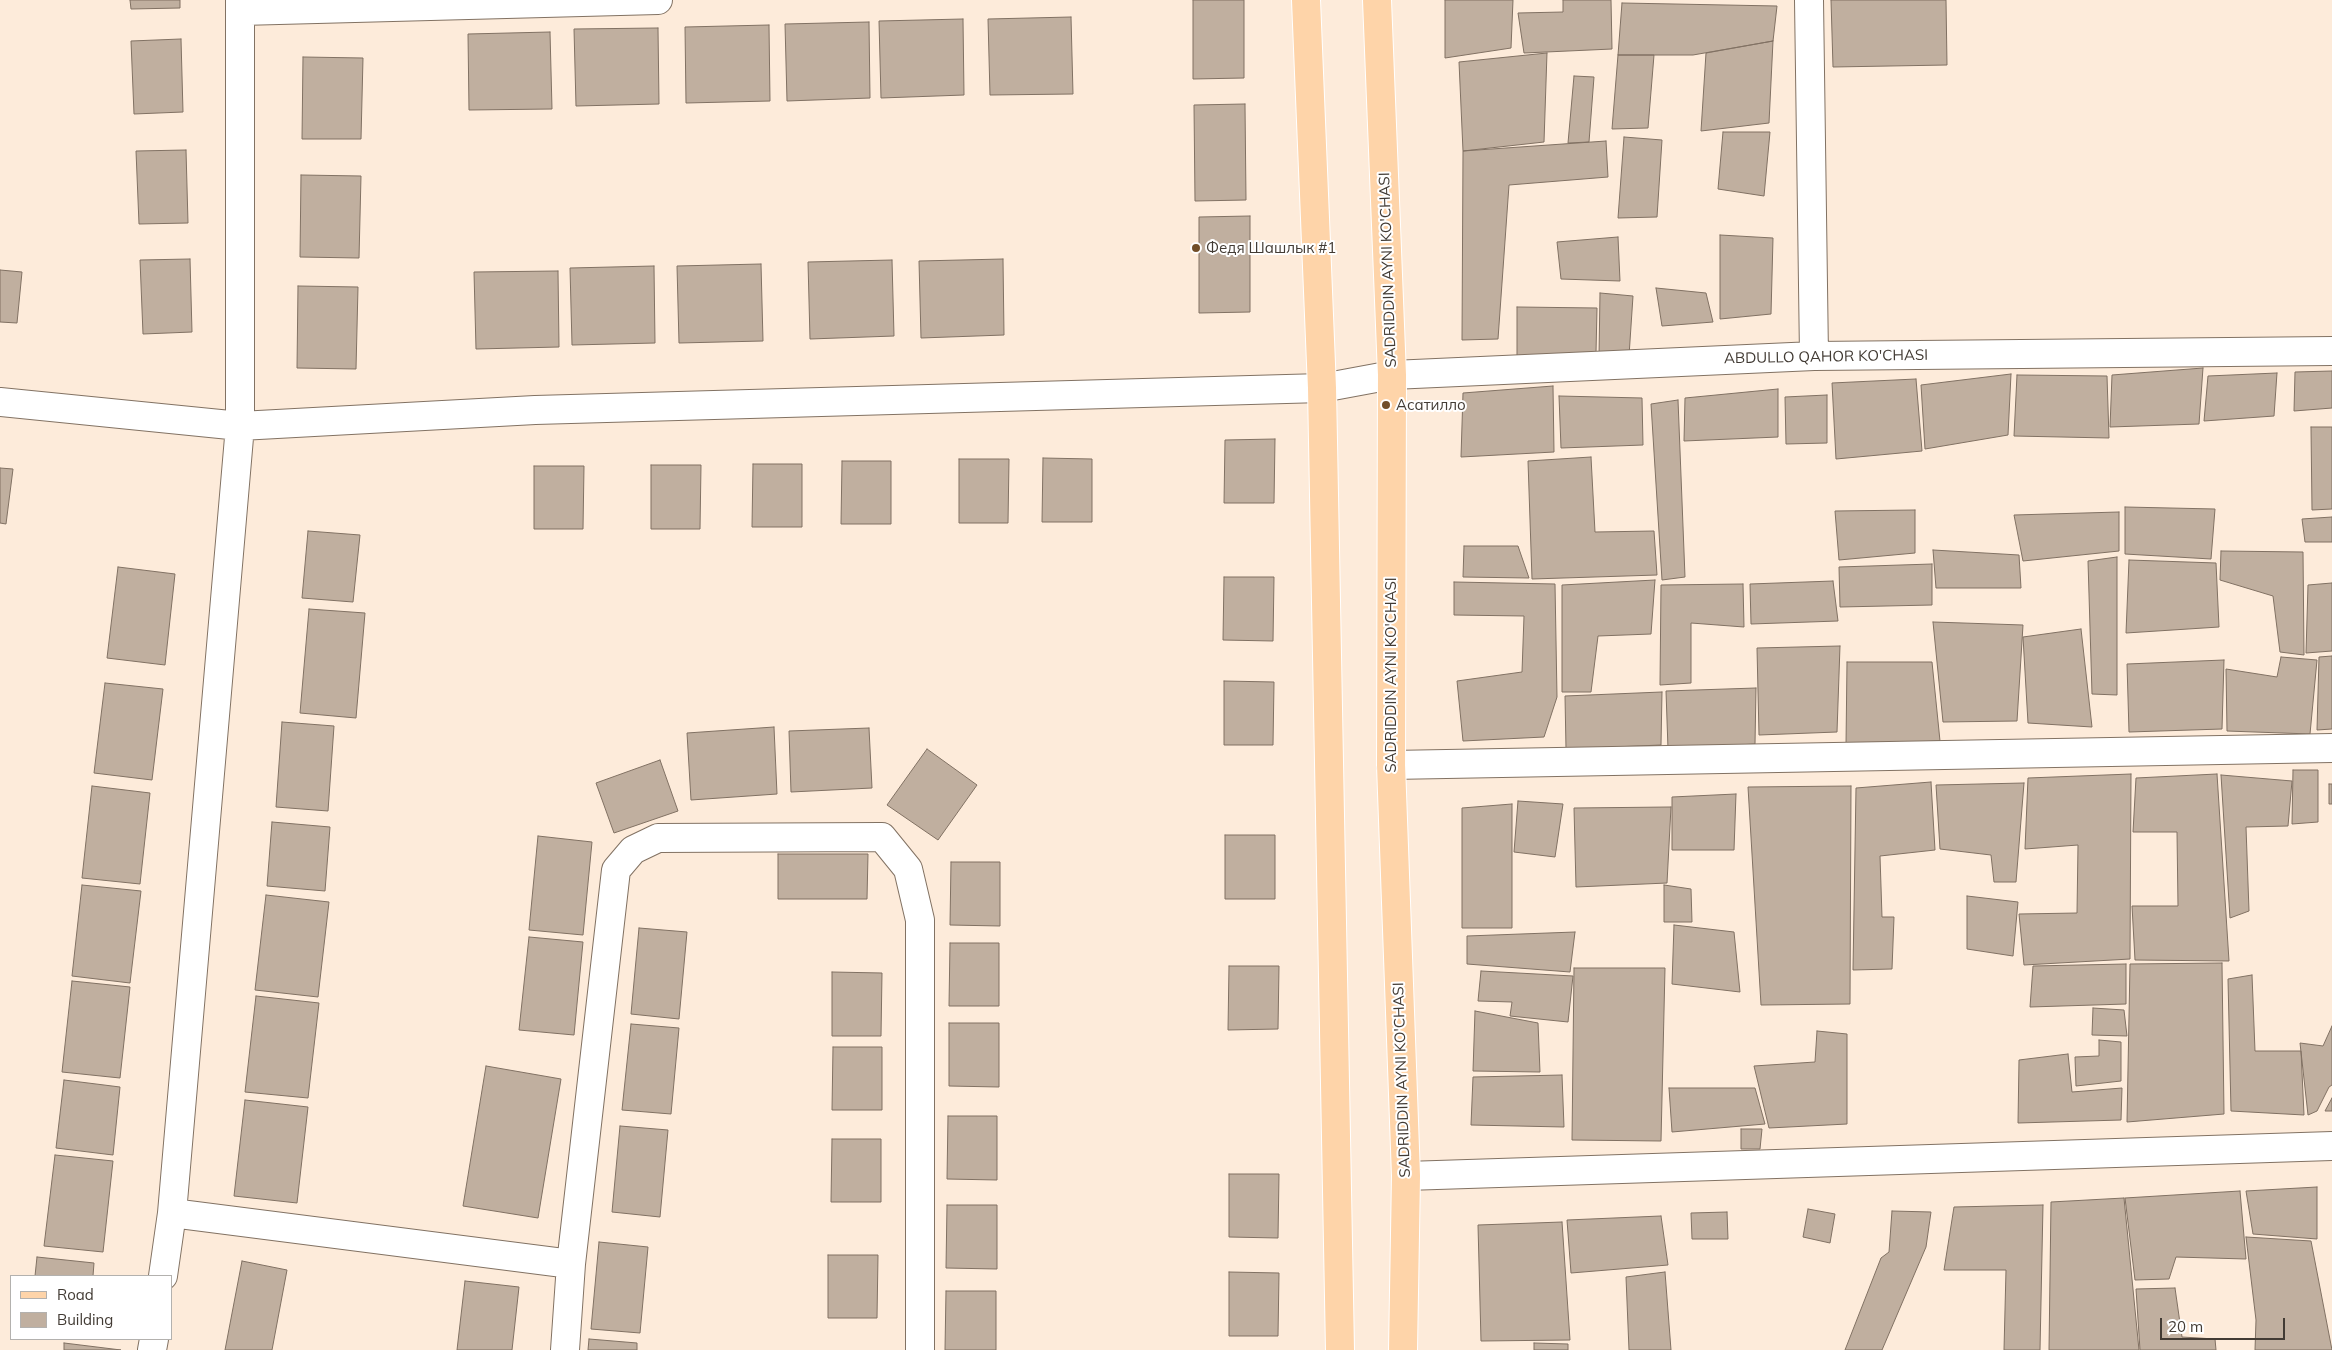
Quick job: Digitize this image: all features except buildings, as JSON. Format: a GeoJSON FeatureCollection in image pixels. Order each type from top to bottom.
{"type":"FeatureCollection","features":[{"type":"Feature","properties":{"kind":"main road"},"geometry":{"type":"LineString","coordinates":[[1306,0],[1322,388],[1340,1350]]}},
{"type":"Feature","properties":{"kind":"main road","name":"SADRIDDIN AYNI KO'CHASI"},"geometry":{"type":"LineString","coordinates":[[1377,0],[1392,375],[1391,765],[1406,1176],[1403,1350]]}},
{"type":"Feature","properties":{"kind":"street"},"geometry":{"type":"LineString","coordinates":[[163,1275],[172,1212],[240,426],[240,5],[658,0]]}},
{"type":"Feature","properties":{"kind":"street"},"geometry":{"type":"LineString","coordinates":[[1809,0],[1814,356]]}},
{"type":"Feature","properties":{"kind":"street","name":"ABDULLO QAHOR KO'CHASI"},"geometry":{"type":"LineString","coordinates":[[0,402],[240,426],[535,410],[1322,388],[1392,375],[1814,356],[2332,351]]}},
{"type":"Feature","properties":{"kind":"street"},"geometry":{"type":"LineString","coordinates":[[1391,765],[2332,748]]}},
{"type":"Feature","properties":{"kind":"street"},"geometry":{"type":"LineString","coordinates":[[565,1350],[571,1264],[616,870],[633,850],[658,838],[882,837],[908,868],[920,920],[920,1350]]}},
{"type":"Feature","properties":{"kind":"street"},"geometry":{"type":"LineString","coordinates":[[1406,1176],[2332,1146]]}},
{"type":"Feature","properties":{"kind":"street"},"geometry":{"type":"LineString","coordinates":[[172,1212],[571,1264]]}},
{"type":"Feature","properties":{"kind":"place","name":"Федя Шашлык #1"},"geometry":{"type":"Point","coordinates":[1196,248]}},
{"type":"Feature","properties":{"kind":"place","name":"Асатилло"},"geometry":{"type":"Point","coordinates":[1386,405]}}]}
